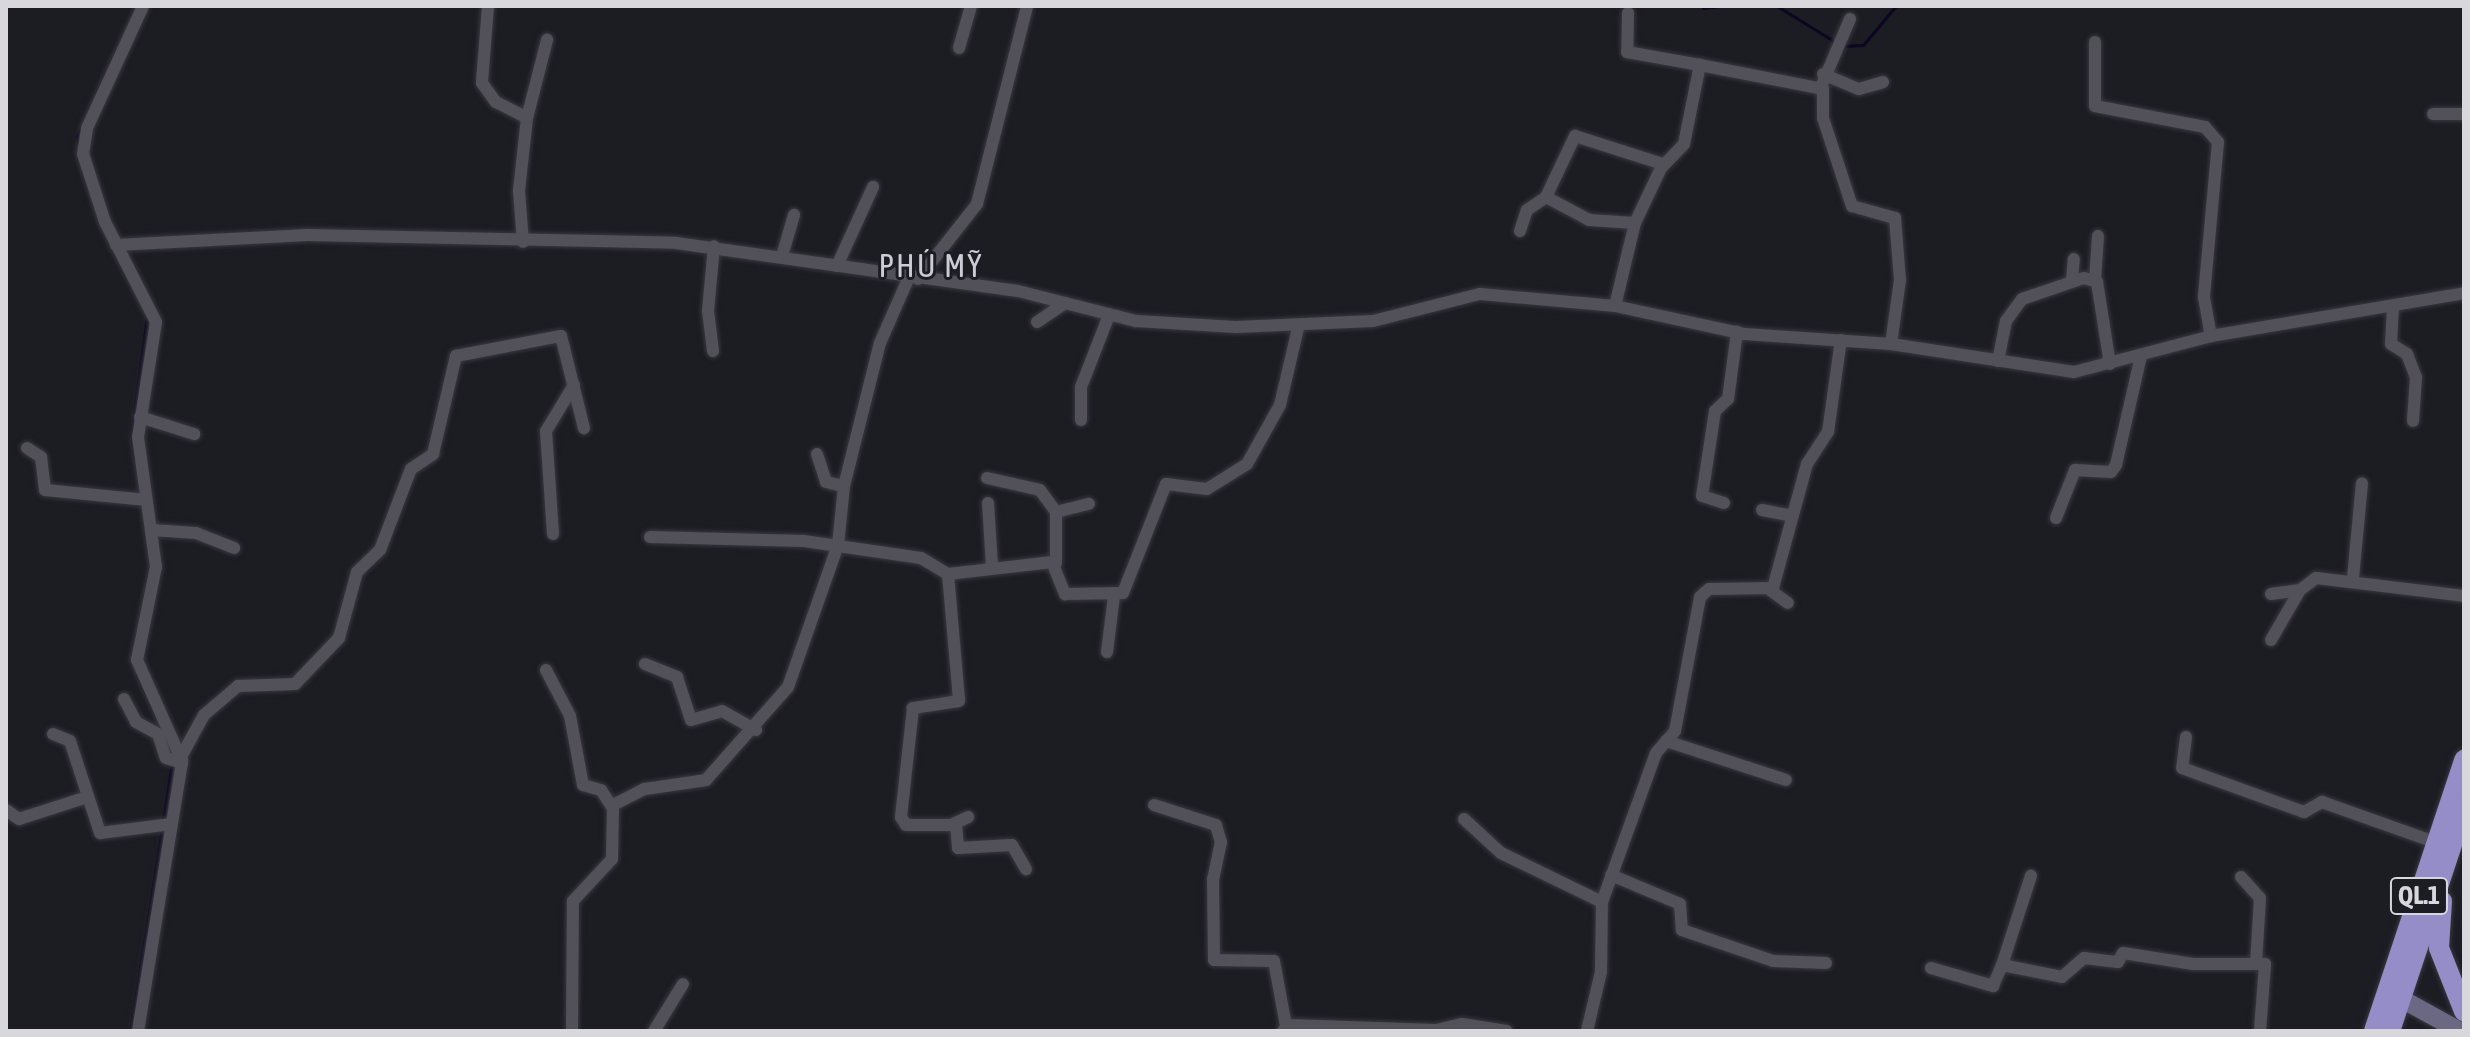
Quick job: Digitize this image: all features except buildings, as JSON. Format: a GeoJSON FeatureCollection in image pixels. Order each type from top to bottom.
{"type":"FeatureCollection","features":[{"type":"Feature","properties":{"kind":"highway","name":"QL.1"},"geometry":{"type":"LineString","coordinates":[[2374,1031],[2394,993],[2445,843],[2464,760]]}},
{"type":"Feature","properties":{"kind":"highway","name":"QL.1"},"geometry":{"type":"LineString","coordinates":[[2445,843],[2464,808]]}},
{"type":"Feature","properties":{"kind":"highway"},"geometry":{"type":"LineString","coordinates":[[2445,843],[2440,914],[2464,1011]]}},
{"type":"Feature","properties":{"kind":"highway","name":"QL.1"},"geometry":{"type":"LineString","coordinates":[[2390,1031],[2394,993]]}},
{"type":"Feature","properties":{"kind":"main road"},"geometry":{"type":"LineString","coordinates":[[2394,993],[2460,1031]]}},
{"type":"Feature","properties":{"kind":"street"},"geometry":{"type":"LineString","coordinates":[[159,6],[143,6],[84,142],[91,184],[116,245],[156,322],[140,417],[141,500],[152,530],[156,567],[137,660],[178,761]]}},
{"type":"Feature","properties":{"kind":"street"},"geometry":{"type":"LineString","coordinates":[[488,6],[482,83],[496,102],[527,118]]}},
{"type":"Feature","properties":{"kind":"street"},"geometry":{"type":"LineString","coordinates":[[959,48],[971,6]]}},
{"type":"Feature","properties":{"kind":"street"},"geometry":{"type":"LineString","coordinates":[[612,807],[645,789],[706,780],[756,730],[788,687],[838,545],[844,486],[880,343],[913,278],[977,204],[1027,6]]}},
{"type":"Feature","properties":{"kind":"street"},"geometry":{"type":"LineString","coordinates":[[1628,13],[1627,52],[1859,89],[1883,82]]}},
{"type":"Feature","properties":{"kind":"street"},"geometry":{"type":"LineString","coordinates":[[1850,19],[1822,81],[1823,118],[1852,206],[1895,218],[1900,280],[1891,344]]}},
{"type":"Feature","properties":{"kind":"street"},"geometry":{"type":"LineString","coordinates":[[523,242],[519,191],[527,118],[547,40]]}},
{"type":"Feature","properties":{"kind":"street"},"geometry":{"type":"LineString","coordinates":[[2095,42],[2095,106],[2205,127],[2218,142],[2204,297],[2211,336]]}},
{"type":"Feature","properties":{"kind":"street"},"geometry":{"type":"LineString","coordinates":[[1615,306],[1635,223],[1663,164],[1684,144],[1700,65]]}},
{"type":"Feature","properties":{"kind":"street"},"geometry":{"type":"LineString","coordinates":[[2433,114],[2464,114]]}},
{"type":"Feature","properties":{"kind":"street"},"geometry":{"type":"LineString","coordinates":[[1520,231],[1527,210],[1546,197],[1575,136],[1663,164]]}},
{"type":"Feature","properties":{"kind":"street"},"geometry":{"type":"LineString","coordinates":[[837,266],[873,187]]}},
{"type":"Feature","properties":{"kind":"street"},"geometry":{"type":"LineString","coordinates":[[1546,197],[1589,220],[1635,223]]}},
{"type":"Feature","properties":{"kind":"street"},"geometry":{"type":"LineString","coordinates":[[782,256],[794,215]]}},
{"type":"Feature","properties":{"kind":"street"},"geometry":{"type":"LineString","coordinates":[[116,245],[308,235],[714,246],[1065,303],[1109,315],[1298,328],[1373,321],[1473,294],[1615,306],[1737,332],[1891,344],[2074,372],[2211,336],[2464,293]]}},
{"type":"Feature","properties":{"kind":"street"},"geometry":{"type":"LineString","coordinates":[[2098,236],[2095,280],[2110,364]]}},
{"type":"Feature","properties":{"kind":"street"},"geometry":{"type":"LineString","coordinates":[[713,351],[708,311],[714,246]]}},
{"type":"Feature","properties":{"kind":"street"},"geometry":{"type":"LineString","coordinates":[[2072,280],[2074,259]]}},
{"type":"Feature","properties":{"kind":"street"},"geometry":{"type":"LineString","coordinates":[[1998,361],[2006,321],[2022,299],[2072,280],[2095,280]]}},
{"type":"Feature","properties":{"kind":"street"},"geometry":{"type":"LineString","coordinates":[[1037,322],[1065,303]]}},
{"type":"Feature","properties":{"kind":"street"},"geometry":{"type":"LineString","coordinates":[[2393,306],[2391,344],[2407,354],[2416,377],[2413,421]]}},
{"type":"Feature","properties":{"kind":"street"},"geometry":{"type":"LineString","coordinates":[[1081,420],[1081,387],[1109,315]]}},
{"type":"Feature","properties":{"kind":"street"},"geometry":{"type":"LineString","coordinates":[[987,478],[1040,490],[1056,512],[1056,563],[1065,594],[1114,596],[1128,586],[1132,555],[1166,484],[1207,489],[1247,464],[1280,405],[1298,328]]}},
{"type":"Feature","properties":{"kind":"street"},"geometry":{"type":"LineString","coordinates":[[1724,503],[1702,496],[1715,411],[1728,399],[1737,332]]}},
{"type":"Feature","properties":{"kind":"street"},"geometry":{"type":"LineString","coordinates":[[138,1031],[178,761],[204,715],[238,686],[295,684],[339,638],[357,572],[380,550],[411,469],[433,454],[456,356],[558,335],[584,428]]}},
{"type":"Feature","properties":{"kind":"street"},"geometry":{"type":"LineString","coordinates":[[1770,590],[1808,460],[1828,432],[1841,340]]}},
{"type":"Feature","properties":{"kind":"street"},"geometry":{"type":"LineString","coordinates":[[2056,518],[2075,470],[2111,472],[2116,465],[2141,356]]}},
{"type":"Feature","properties":{"kind":"street"},"geometry":{"type":"LineString","coordinates":[[553,534],[546,431],[574,385]]}},
{"type":"Feature","properties":{"kind":"street"},"geometry":{"type":"LineString","coordinates":[[140,417],[194,434]]}},
{"type":"Feature","properties":{"kind":"street"},"geometry":{"type":"LineString","coordinates":[[27,448],[41,457],[45,490],[141,500]]}},
{"type":"Feature","properties":{"kind":"street"},"geometry":{"type":"LineString","coordinates":[[817,454],[826,482],[844,486]]}},
{"type":"Feature","properties":{"kind":"street"},"geometry":{"type":"LineString","coordinates":[[2353,578],[2362,483]]}},
{"type":"Feature","properties":{"kind":"street"},"geometry":{"type":"LineString","coordinates":[[988,503],[992,567]]}},
{"type":"Feature","properties":{"kind":"street"},"geometry":{"type":"LineString","coordinates":[[1056,512],[1089,504]]}},
{"type":"Feature","properties":{"kind":"street"},"geometry":{"type":"LineString","coordinates":[[1762,510],[1792,516]]}},
{"type":"Feature","properties":{"kind":"street"},"geometry":{"type":"LineString","coordinates":[[152,530],[196,533],[234,548]]}},
{"type":"Feature","properties":{"kind":"street"},"geometry":{"type":"LineString","coordinates":[[650,537],[838,545],[921,558],[948,574],[992,567],[1056,563]]}},
{"type":"Feature","properties":{"kind":"street"},"geometry":{"type":"LineString","coordinates":[[948,574],[959,701],[913,708],[901,817],[906,825],[956,824],[968,817]]}},
{"type":"Feature","properties":{"kind":"street"},"geometry":{"type":"LineString","coordinates":[[2271,640],[2300,590],[2316,578],[2353,578],[2464,596]]}},
{"type":"Feature","properties":{"kind":"street"},"geometry":{"type":"LineString","coordinates":[[1587,1031],[1601,972],[1602,902],[1666,741],[1677,723],[1702,594],[1770,590],[1788,603]]}},
{"type":"Feature","properties":{"kind":"street"},"geometry":{"type":"LineString","coordinates":[[2271,594],[2300,590]]}},
{"type":"Feature","properties":{"kind":"street"},"geometry":{"type":"LineString","coordinates":[[1107,652],[1114,596]]}},
{"type":"Feature","properties":{"kind":"street"},"geometry":{"type":"LineString","coordinates":[[645,664],[677,677],[691,720],[722,711],[756,730]]}},
{"type":"Feature","properties":{"kind":"street"},"geometry":{"type":"LineString","coordinates":[[546,670],[570,716],[583,785],[601,790],[612,807],[612,859],[573,901],[572,1031]]}},
{"type":"Feature","properties":{"kind":"street"},"geometry":{"type":"LineString","coordinates":[[124,699],[136,722],[158,734],[178,761]]}},
{"type":"Feature","properties":{"kind":"street"},"geometry":{"type":"LineString","coordinates":[[53,734],[70,741],[87,797],[104,835],[171,824]]}},
{"type":"Feature","properties":{"kind":"street"},"geometry":{"type":"LineString","coordinates":[[2186,737],[2182,768],[2304,812],[2322,802],[2445,843]]}},
{"type":"Feature","properties":{"kind":"street"},"geometry":{"type":"LineString","coordinates":[[1666,741],[1786,780]]}},
{"type":"Feature","properties":{"kind":"street"},"geometry":{"type":"LineString","coordinates":[[6,810],[19,819],[87,797]]}},
{"type":"Feature","properties":{"kind":"street"},"geometry":{"type":"LineString","coordinates":[[1154,805],[1216,825],[1221,847],[1213,879],[1214,960],[1274,961],[1284,1029],[1436,1030],[1462,1024],[1506,1031]]}},
{"type":"Feature","properties":{"kind":"street"},"geometry":{"type":"LineString","coordinates":[[1464,819],[1501,853],[1602,902]]}},
{"type":"Feature","properties":{"kind":"street"},"geometry":{"type":"LineString","coordinates":[[956,824],[958,848],[1012,845],[1026,869]]}},
{"type":"Feature","properties":{"kind":"street"},"geometry":{"type":"LineString","coordinates":[[1611,875],[1682,906],[1682,930],[1773,961],[1826,963]]}},
{"type":"Feature","properties":{"kind":"street"},"geometry":{"type":"LineString","coordinates":[[1931,968],[1993,986],[2031,876]]}},
{"type":"Feature","properties":{"kind":"street"},"geometry":{"type":"LineString","coordinates":[[2241,877],[2260,898],[2256,963]]}},
{"type":"Feature","properties":{"kind":"street"},"geometry":{"type":"LineString","coordinates":[[2002,965],[2062,977],[2084,958],[2118,962],[2123,953],[2256,963],[2270,970],[2260,1031]]}},
{"type":"Feature","properties":{"kind":"street"},"geometry":{"type":"LineString","coordinates":[[654,1031],[683,984]]}},
{"type":"Feature","properties":{"kind":"waterway"},"geometry":{"type":"LineString","coordinates":[[1703,8],[1721,6]]}},
{"type":"Feature","properties":{"kind":"waterway"},"geometry":{"type":"LineString","coordinates":[[1777,6],[1837,43]]}},
{"type":"Feature","properties":{"kind":"waterway"},"geometry":{"type":"LineString","coordinates":[[1843,46],[1863,45],[1896,6]]}},
{"type":"Feature","properties":{"kind":"waterway"},"geometry":{"type":"LineString","coordinates":[[79,148],[77,136],[115,53]]}},
{"type":"Feature","properties":{"kind":"waterway"},"geometry":{"type":"LineString","coordinates":[[135,460],[131,435],[147,317]]}},
{"type":"Feature","properties":{"kind":"waterway"},"geometry":{"type":"LineString","coordinates":[[132,660],[149,574]]}},
{"type":"Feature","properties":{"kind":"waterway"},"geometry":{"type":"LineString","coordinates":[[137,674],[155,715]]}},
{"type":"Feature","properties":{"kind":"waterway"},"geometry":{"type":"LineString","coordinates":[[163,822],[172,762]]}},
{"type":"Feature","properties":{"kind":"waterway"},"geometry":{"type":"LineString","coordinates":[[130,1031],[162,829]]}},
{"type":"Feature","properties":{"kind":"district","name":"PHÚ MỸ"},"geometry":{"type":"Point","coordinates":[931,266]}}]}
